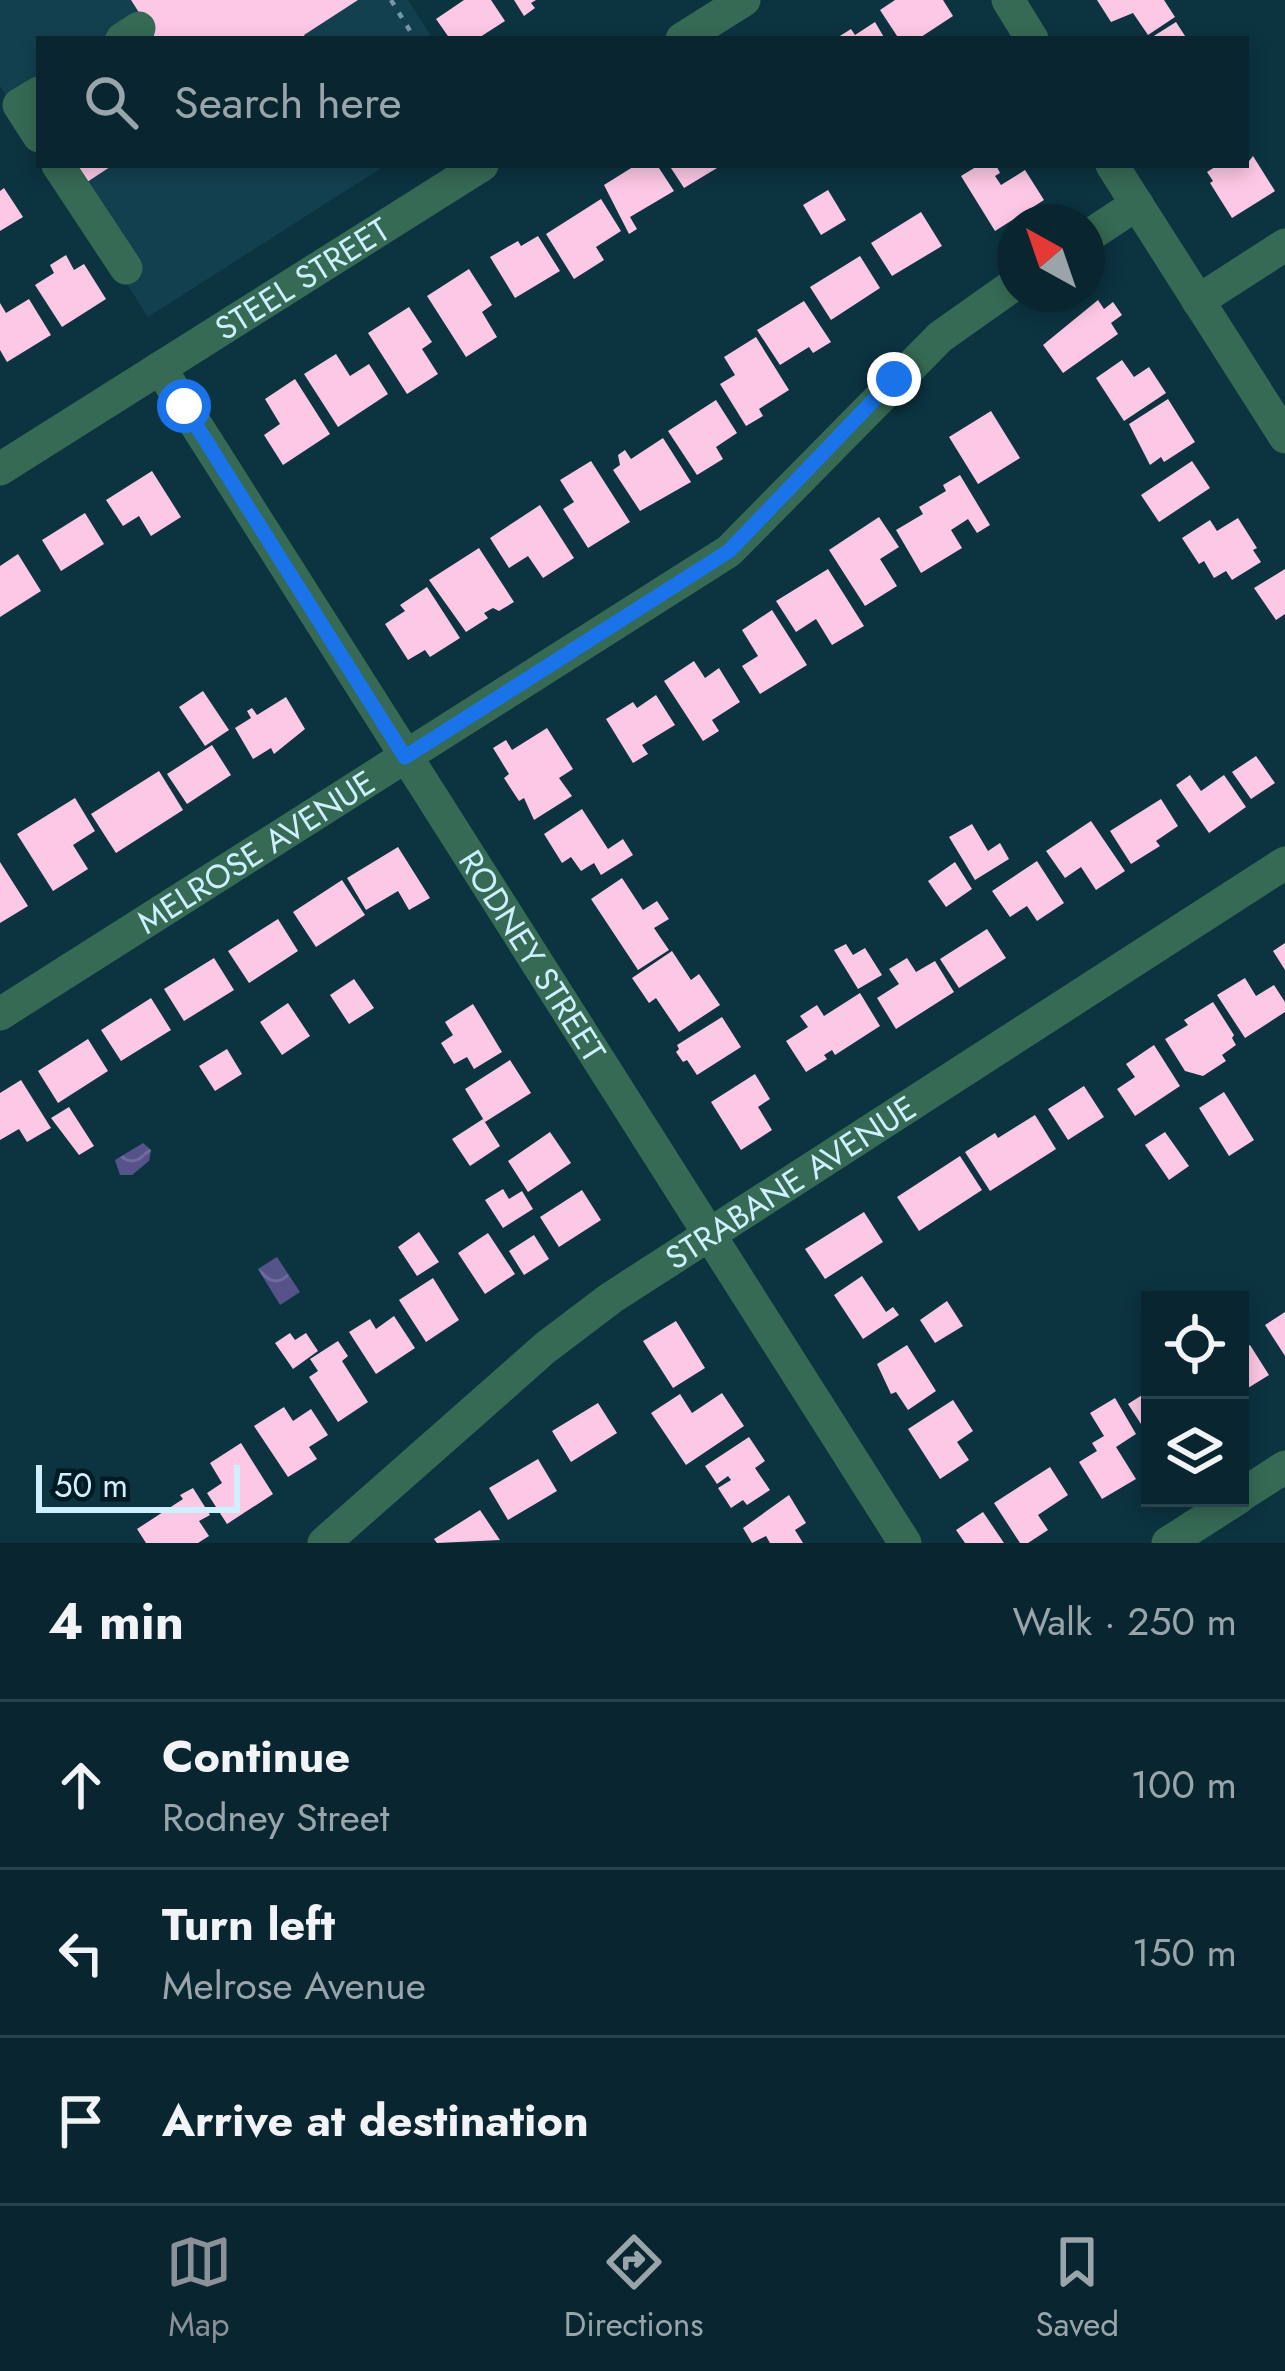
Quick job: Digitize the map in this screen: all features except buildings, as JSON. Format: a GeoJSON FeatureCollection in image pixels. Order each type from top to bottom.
{"type":"FeatureCollection","features":[{"type":"Feature","properties":{"kind":"street"},"geometry":{"type":"LineString","coordinates":[[687,36],[743,0]]}},
{"type":"Feature","properties":{"kind":"street"},"geometry":{"type":"LineString","coordinates":[[1008,0],[1030,36]]}},
{"type":"Feature","properties":{"kind":"street"},"geometry":{"type":"LineString","coordinates":[[36,95],[19,106],[36,132]]}},
{"type":"Feature","properties":{"kind":"street"},"geometry":{"type":"LineString","coordinates":[[60,168],[126,268]]}},
{"type":"Feature","properties":{"kind":"street","name":"STEEL STREET"},"geometry":{"type":"LineString","coordinates":[[3,461],[477,168]]}},
{"type":"Feature","properties":{"kind":"street"},"geometry":{"type":"LineString","coordinates":[[1114,168],[1285,437]]}},
{"type":"Feature","properties":{"kind":"street"},"geometry":{"type":"LineString","coordinates":[[1105,225],[1137,204]]}},
{"type":"Feature","properties":{"kind":"street"},"geometry":{"type":"LineString","coordinates":[[1198,301],[1285,245]]}},
{"type":"Feature","properties":{"kind":"street","name":"MELROSE AVENUE"},"geometry":{"type":"LineString","coordinates":[[0,1014],[729,551],[940,337],[997,297]]}},
{"type":"Feature","properties":{"kind":"street","name":"RODNEY STREET"},"geometry":{"type":"LineString","coordinates":[[160,368],[904,1543]]}},
{"type":"Feature","properties":{"kind":"street","name":"STRABANE AVENUE"},"geometry":{"type":"LineString","coordinates":[[324,1543],[545,1348],[611,1298],[1285,863]]}},
{"type":"Feature","properties":{"kind":"street"},"geometry":{"type":"LineString","coordinates":[[1249,1491],[1285,1468]]}},
{"type":"Feature","properties":{"kind":"street"},"geometry":{"type":"LineString","coordinates":[[1168,1543],[1224,1507]]}},
{"type":"Feature","properties":{"kind":"path"},"geometry":{"type":"LineString","coordinates":[[391,0],[414,36]]}},
{"type":"Feature","properties":{"kind":"shaded area"},"geometry":{"type":"Polygon","coordinates":[[[0,0],[408,0],[431,36],[36,36],[36,142],[0,86],[0,0]]]}},
{"type":"Feature","properties":{"kind":"shaded area"},"geometry":{"type":"Polygon","coordinates":[[[53,168],[381,168],[148,317],[53,168]]]}},
{"type":"Feature","properties":{"kind":"water"},"geometry":{"type":"Polygon","coordinates":[[[143,1143],[151,1150],[149,1161],[132,1175],[120,1175],[115,1160],[143,1143]]]}},
{"type":"Feature","properties":{"kind":"water"},"geometry":{"type":"Polygon","coordinates":[[[277,1257],[300,1292],[280,1305],[258,1269],[277,1257]]]}},
{"type":"Feature","properties":{"kind":"route"},"geometry":{"type":"LineString","coordinates":[[184,406],[405,757],[729,551],[894,379]]}}]}
